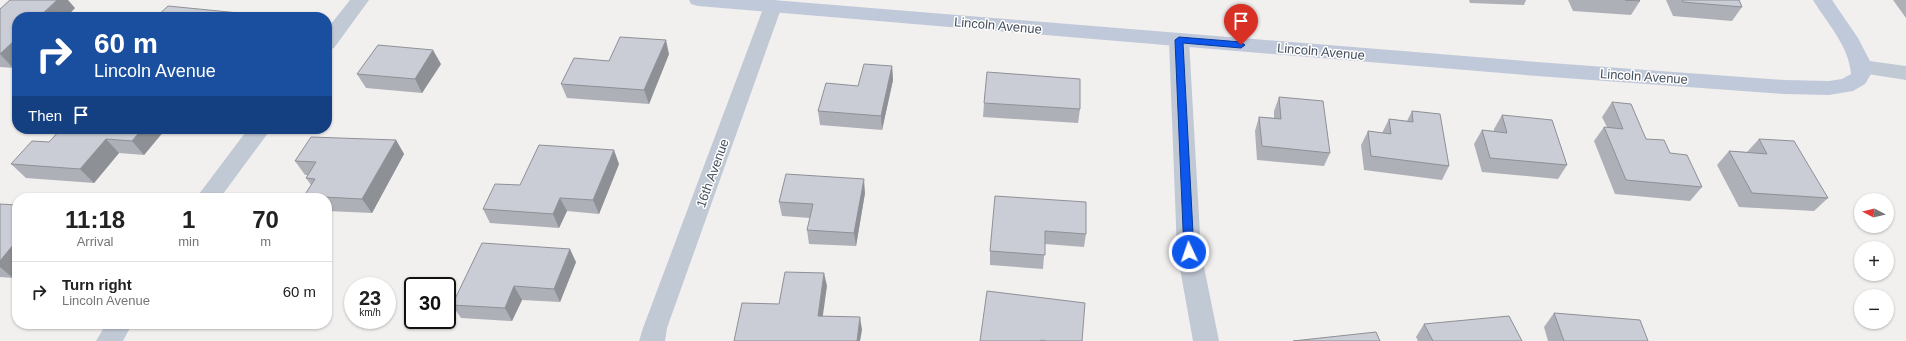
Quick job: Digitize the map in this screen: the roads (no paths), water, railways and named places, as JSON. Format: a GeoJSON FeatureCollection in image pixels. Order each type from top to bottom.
{"type":"FeatureCollection","features":[{"type":"Feature","properties":{"kind":"street"},"geometry":{"type":"LineString","coordinates":[[332,36],[360,0]]}},
{"type":"Feature","properties":{"kind":"street","name":"Lincoln Avenue"},"geometry":{"type":"LineString","coordinates":[[698,0],[1529,68],[1817,88],[1838,88],[1852,84],[1858,79],[1862,68]]}},
{"type":"Feature","properties":{"kind":"street"},"geometry":{"type":"LineString","coordinates":[[1822,0],[1848,38],[1862,68],[1906,73]]}},
{"type":"Feature","properties":{"kind":"street","name":"16th Avenue"},"geometry":{"type":"LineString","coordinates":[[652,341],[655,328],[773,6]]}},
{"type":"Feature","properties":{"kind":"street"},"geometry":{"type":"LineString","coordinates":[[1179,40],[1189,252],[1206,341]]}},
{"type":"Feature","properties":{"kind":"street"},"geometry":{"type":"LineString","coordinates":[[211,193],[256,134]]}},
{"type":"Feature","properties":{"kind":"street"},"geometry":{"type":"LineString","coordinates":[[109,341],[117,329]]}}]}
